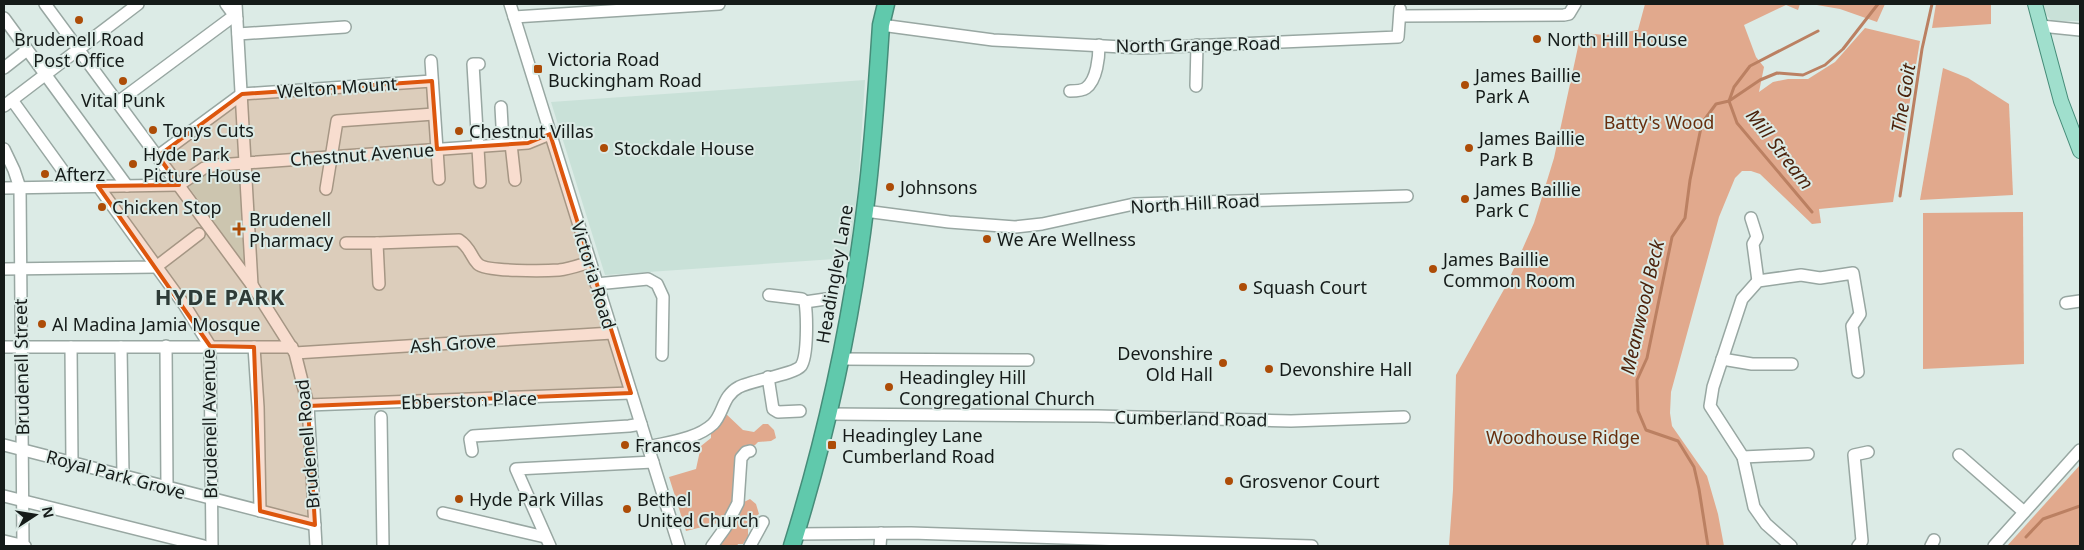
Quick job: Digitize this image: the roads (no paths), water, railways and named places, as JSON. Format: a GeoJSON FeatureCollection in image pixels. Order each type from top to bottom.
{"type":"FeatureCollection","features":[{"type":"Feature","properties":{"kind":"highway","name":"Headingley Lane"},"geometry":{"type":"LineString","coordinates":[[794,540],[828,414],[853,289],[865,212],[882,25],[886,4]]}},
{"type":"Feature","properties":{"kind":"main road"},"geometry":{"type":"LineString","coordinates":[[2035,4],[2061,101],[2080,151]]}},
{"type":"Feature","properties":{"kind":"street","name":"Brudenell Road"},"geometry":{"type":"LineString","coordinates":[[45,4],[252,285],[293,350],[308,406],[316,546]]}},
{"type":"Feature","properties":{"kind":"street"},"geometry":{"type":"LineString","coordinates":[[74,186],[8,103],[138,4]]}},
{"type":"Feature","properties":{"kind":"street"},"geometry":{"type":"LineString","coordinates":[[226,4],[236,13],[238,34],[252,285]]}},
{"type":"Feature","properties":{"kind":"street","name":"Victoria Road"},"geometry":{"type":"LineString","coordinates":[[510,4],[679,546]]}},
{"type":"Feature","properties":{"kind":"street"},"geometry":{"type":"LineString","coordinates":[[514,17],[604,7],[718,4]]}},
{"type":"Feature","properties":{"kind":"street","name":"North Grange Road"},"geometry":{"type":"LineString","coordinates":[[882,25],[993,40],[1141,48],[1398,37],[1400,12],[1564,15],[1569,14],[1575,4]]}},
{"type":"Feature","properties":{"kind":"street"},"geometry":{"type":"LineString","coordinates":[[118,102],[236,13]]}},
{"type":"Feature","properties":{"kind":"street"},"geometry":{"type":"LineString","coordinates":[[6,26],[27,50],[127,186]]}},
{"type":"Feature","properties":{"kind":"street"},"geometry":{"type":"LineString","coordinates":[[2041,26],[2080,30]]}},
{"type":"Feature","properties":{"kind":"street"},"geometry":{"type":"LineString","coordinates":[[238,34],[344,27]]}},
{"type":"Feature","properties":{"kind":"street"},"geometry":{"type":"LineString","coordinates":[[1070,91],[1086,88],[1092,81],[1099,57],[1099,45]]}},
{"type":"Feature","properties":{"kind":"street"},"geometry":{"type":"LineString","coordinates":[[1196,86],[1197,45]]}},
{"type":"Feature","properties":{"kind":"street"},"geometry":{"type":"LineString","coordinates":[[4,68],[27,50]]}},
{"type":"Feature","properties":{"kind":"street"},"geometry":{"type":"LineString","coordinates":[[431,61],[439,180]]}},
{"type":"Feature","properties":{"kind":"street"},"geometry":{"type":"LineString","coordinates":[[479,64],[473,64],[480,182]]}},
{"type":"Feature","properties":{"kind":"street","name":"Welton Mount"},"geometry":{"type":"LineString","coordinates":[[242,94],[432,81]]}},
{"type":"Feature","properties":{"kind":"street"},"geometry":{"type":"LineString","coordinates":[[158,156],[242,94]]}},
{"type":"Feature","properties":{"kind":"street"},"geometry":{"type":"LineString","coordinates":[[501,108],[515,180]]}},
{"type":"Feature","properties":{"kind":"street"},"geometry":{"type":"LineString","coordinates":[[326,189],[337,121],[434,114]]}},
{"type":"Feature","properties":{"kind":"street","name":"Chestnut Avenue"},"geometry":{"type":"LineString","coordinates":[[179,185],[204,168],[246,162],[528,143],[550,134]]}},
{"type":"Feature","properties":{"kind":"street"},"geometry":{"type":"LineString","coordinates":[[4,149],[20,188]]}},
{"type":"Feature","properties":{"kind":"street"},"geometry":{"type":"LineString","coordinates":[[4,188],[179,185]]}},
{"type":"Feature","properties":{"kind":"street","name":"Brudenell Avenue"},"geometry":{"type":"LineString","coordinates":[[98,186],[185,306],[210,346],[210,499],[212,546]]}},
{"type":"Feature","properties":{"kind":"street","name":"Brudenell Street"},"geometry":{"type":"LineString","coordinates":[[20,188],[24,546]]}},
{"type":"Feature","properties":{"kind":"street","name":"North Hill Road"},"geometry":{"type":"LineString","coordinates":[[865,212],[949,222],[1015,226],[1042,224],[1134,204],[1407,196]]}},
{"type":"Feature","properties":{"kind":"street"},"geometry":{"type":"LineString","coordinates":[[1752,218],[1757,237],[1753,244],[1758,281]]}},
{"type":"Feature","properties":{"kind":"street"},"geometry":{"type":"LineString","coordinates":[[4,269],[156,267],[199,234]]}},
{"type":"Feature","properties":{"kind":"street"},"geometry":{"type":"LineString","coordinates":[[346,243],[459,240],[466,245],[478,264],[485,267],[509,270],[561,270],[590,262]]}},
{"type":"Feature","properties":{"kind":"street"},"geometry":{"type":"LineString","coordinates":[[377,243],[379,284]]}},
{"type":"Feature","properties":{"kind":"street"},"geometry":{"type":"LineString","coordinates":[[1791,546],[1766,524],[1754,507],[1742,457],[1710,406],[1713,387],[1742,299],[1758,281],[1801,275],[1820,278],[1853,273],[1860,314],[1852,326],[1858,372]]}},
{"type":"Feature","properties":{"kind":"street"},"geometry":{"type":"LineString","coordinates":[[596,284],[648,279],[657,284],[663,297],[662,355]]}},
{"type":"Feature","properties":{"kind":"street"},"geometry":{"type":"LineString","coordinates":[[648,447],[697,434],[714,423],[722,405],[731,392],[739,387],[768,377],[794,372],[800,367],[804,358],[807,314],[805,302],[802,299],[769,295]]}},
{"type":"Feature","properties":{"kind":"street"},"geometry":{"type":"LineString","coordinates":[[805,302],[811,299],[826,299]]}},
{"type":"Feature","properties":{"kind":"street"},"geometry":{"type":"LineString","coordinates":[[2066,303],[2080,301]]}},
{"type":"Feature","properties":{"kind":"street","name":"Ash Grove"},"geometry":{"type":"LineString","coordinates":[[4,347],[254,346],[293,350],[612,332]]}},
{"type":"Feature","properties":{"kind":"street"},"geometry":{"type":"LineString","coordinates":[[166,346],[166,487]]}},
{"type":"Feature","properties":{"kind":"street"},"geometry":{"type":"LineString","coordinates":[[254,346],[258,407],[260,511]]}},
{"type":"Feature","properties":{"kind":"street"},"geometry":{"type":"LineString","coordinates":[[71,347],[72,462]]}},
{"type":"Feature","properties":{"kind":"street"},"geometry":{"type":"LineString","coordinates":[[121,347],[123,475]]}},
{"type":"Feature","properties":{"kind":"street"},"geometry":{"type":"LineString","coordinates":[[840,359],[1028,360]]}},
{"type":"Feature","properties":{"kind":"street"},"geometry":{"type":"LineString","coordinates":[[1722,359],[1752,364],[1792,364]]}},
{"type":"Feature","properties":{"kind":"street"},"geometry":{"type":"LineString","coordinates":[[768,377],[773,409],[778,412],[800,412]]}},
{"type":"Feature","properties":{"kind":"street","name":"Ebberston Place"},"geometry":{"type":"LineString","coordinates":[[308,406],[631,393]]}},
{"type":"Feature","properties":{"kind":"street","name":"Cumberland Road"},"geometry":{"type":"LineString","coordinates":[[828,414],[1098,416],[1291,421],[1404,417]]}},
{"type":"Feature","properties":{"kind":"street"},"geometry":{"type":"LineString","coordinates":[[381,416],[383,546]]}},
{"type":"Feature","properties":{"kind":"street"},"geometry":{"type":"LineString","coordinates":[[472,450],[470,439],[473,436],[641,424]]}},
{"type":"Feature","properties":{"kind":"street","name":"Royal Park Grove"},"geometry":{"type":"LineString","coordinates":[[4,445],[315,525]]}},
{"type":"Feature","properties":{"kind":"street"},"geometry":{"type":"LineString","coordinates":[[1994,546],[2080,450]]}},
{"type":"Feature","properties":{"kind":"street"},"geometry":{"type":"LineString","coordinates":[[712,546],[725,528],[738,503],[742,458],[746,452],[750,451]]}},
{"type":"Feature","properties":{"kind":"street"},"geometry":{"type":"LineString","coordinates":[[1858,546],[1862,540],[1854,455],[1868,452]]}},
{"type":"Feature","properties":{"kind":"street"},"geometry":{"type":"LineString","coordinates":[[1742,457],[1808,454]]}},
{"type":"Feature","properties":{"kind":"street"},"geometry":{"type":"LineString","coordinates":[[1959,455],[2024,512]]}},
{"type":"Feature","properties":{"kind":"street"},"geometry":{"type":"LineString","coordinates":[[548,541],[516,469],[652,462]]}},
{"type":"Feature","properties":{"kind":"street"},"geometry":{"type":"LineString","coordinates":[[4,496],[204,546]]}},
{"type":"Feature","properties":{"kind":"street"},"geometry":{"type":"LineString","coordinates":[[443,513],[548,541]]}},
{"type":"Feature","properties":{"kind":"street"},"geometry":{"type":"LineString","coordinates":[[750,546],[763,522]]}},
{"type":"Feature","properties":{"kind":"street"},"geometry":{"type":"LineString","coordinates":[[794,540],[881,533],[1084,542],[1312,546]]}},
{"type":"Feature","properties":{"kind":"street"},"geometry":{"type":"LineString","coordinates":[[880,546],[881,533]]}},
{"type":"Feature","properties":{"kind":"street"},"geometry":{"type":"LineString","coordinates":[[4,541],[24,546]]}},
{"type":"Feature","properties":{"kind":"waterway","name":"Meanwood Beck"},"geometry":{"type":"LineString","coordinates":[[1708,546],[1694,467],[1678,441],[1646,430],[1638,411],[1637,380],[1647,358],[1672,237],[1685,218],[1690,180],[1702,123],[1716,104],[1729,101],[1760,80],[1777,73],[1803,75],[1825,65],[1843,49],[1878,4]]}},
{"type":"Feature","properties":{"kind":"waterway","name":"The Goit"},"geometry":{"type":"LineString","coordinates":[[1900,196],[1922,49],[1932,4]]}},
{"type":"Feature","properties":{"kind":"waterway","name":"Mill Stream"},"geometry":{"type":"LineString","coordinates":[[1812,212],[1737,123],[1729,101],[1734,87],[1750,66],[1818,31]]}},
{"type":"Feature","properties":{"kind":"waterway"},"geometry":{"type":"LineString","coordinates":[[2026,537],[2043,519],[2080,506]]}},
{"type":"Feature","properties":{"kind":"place","name":"Brudenell Road Post Office"},"geometry":{"type":"Point","coordinates":[79,20]}},
{"type":"Feature","properties":{"kind":"place","name":"North Hill House"},"geometry":{"type":"Point","coordinates":[1537,39]}},
{"type":"Feature","properties":{"kind":"place","name":"Victoria Road Buckingham Road"},"geometry":{"type":"Point","coordinates":[538,69]}},
{"type":"Feature","properties":{"kind":"place","name":"Vital Punk"},"geometry":{"type":"Point","coordinates":[123,81]}},
{"type":"Feature","properties":{"kind":"place","name":"James Baillie Park A"},"geometry":{"type":"Point","coordinates":[1465,85]}},
{"type":"Feature","properties":{"kind":"place","name":"Tonys Cuts"},"geometry":{"type":"Point","coordinates":[153,130]}},
{"type":"Feature","properties":{"kind":"place","name":"Chestnut Villas"},"geometry":{"type":"Point","coordinates":[459,131]}},
{"type":"Feature","properties":{"kind":"place","name":"Stockdale House"},"geometry":{"type":"Point","coordinates":[604,148]}},
{"type":"Feature","properties":{"kind":"place","name":"James Baillie Park B"},"geometry":{"type":"Point","coordinates":[1469,148]}},
{"type":"Feature","properties":{"kind":"place","name":"Hyde Park Picture House"},"geometry":{"type":"Point","coordinates":[133,164]}},
{"type":"Feature","properties":{"kind":"place","name":"Afterz"},"geometry":{"type":"Point","coordinates":[45,174]}},
{"type":"Feature","properties":{"kind":"place","name":"Johnsons"},"geometry":{"type":"Point","coordinates":[890,187]}},
{"type":"Feature","properties":{"kind":"place","name":"James Baillie Park C"},"geometry":{"type":"Point","coordinates":[1465,199]}},
{"type":"Feature","properties":{"kind":"place","name":"Chicken Stop"},"geometry":{"type":"Point","coordinates":[102,207]}},
{"type":"Feature","properties":{"kind":"place","name":"Brudenell Pharmacy"},"geometry":{"type":"Point","coordinates":[239,229]}},
{"type":"Feature","properties":{"kind":"place","name":"We Are Wellness"},"geometry":{"type":"Point","coordinates":[987,239]}},
{"type":"Feature","properties":{"kind":"place","name":"James Baillie Common Room"},"geometry":{"type":"Point","coordinates":[1433,269]}},
{"type":"Feature","properties":{"kind":"place","name":"Squash Court"},"geometry":{"type":"Point","coordinates":[1243,287]}},
{"type":"Feature","properties":{"kind":"place","name":"Al Madina Jamia Mosque"},"geometry":{"type":"Point","coordinates":[42,324]}},
{"type":"Feature","properties":{"kind":"place","name":"Devonshire Old Hall"},"geometry":{"type":"Point","coordinates":[1223,363]}},
{"type":"Feature","properties":{"kind":"place","name":"Devonshire Hall"},"geometry":{"type":"Point","coordinates":[1269,369]}},
{"type":"Feature","properties":{"kind":"place","name":"Headingley Hill Congregational Church"},"geometry":{"type":"Point","coordinates":[889,387]}},
{"type":"Feature","properties":{"kind":"place","name":"Francos"},"geometry":{"type":"Point","coordinates":[625,445]}},
{"type":"Feature","properties":{"kind":"place","name":"Headingley Lane Cumberland Road"},"geometry":{"type":"Point","coordinates":[832,445]}},
{"type":"Feature","properties":{"kind":"place","name":"Grosvenor Court"},"geometry":{"type":"Point","coordinates":[1229,481]}},
{"type":"Feature","properties":{"kind":"place","name":"Hyde Park Villas"},"geometry":{"type":"Point","coordinates":[459,499]}},
{"type":"Feature","properties":{"kind":"place","name":"Bethel United Church"},"geometry":{"type":"Point","coordinates":[627,509]}},
{"type":"Feature","properties":{"kind":"district","name":"HYDE PARK"},"geometry":{"type":"Point","coordinates":[220,296]}},
{"type":"Feature","properties":{"kind":"park label","name":"Batty's Wood"},"geometry":{"type":"Point","coordinates":[1659,122]}},
{"type":"Feature","properties":{"kind":"park label","name":"Woodhouse Ridge"},"geometry":{"type":"Point","coordinates":[1563,437]}}]}
